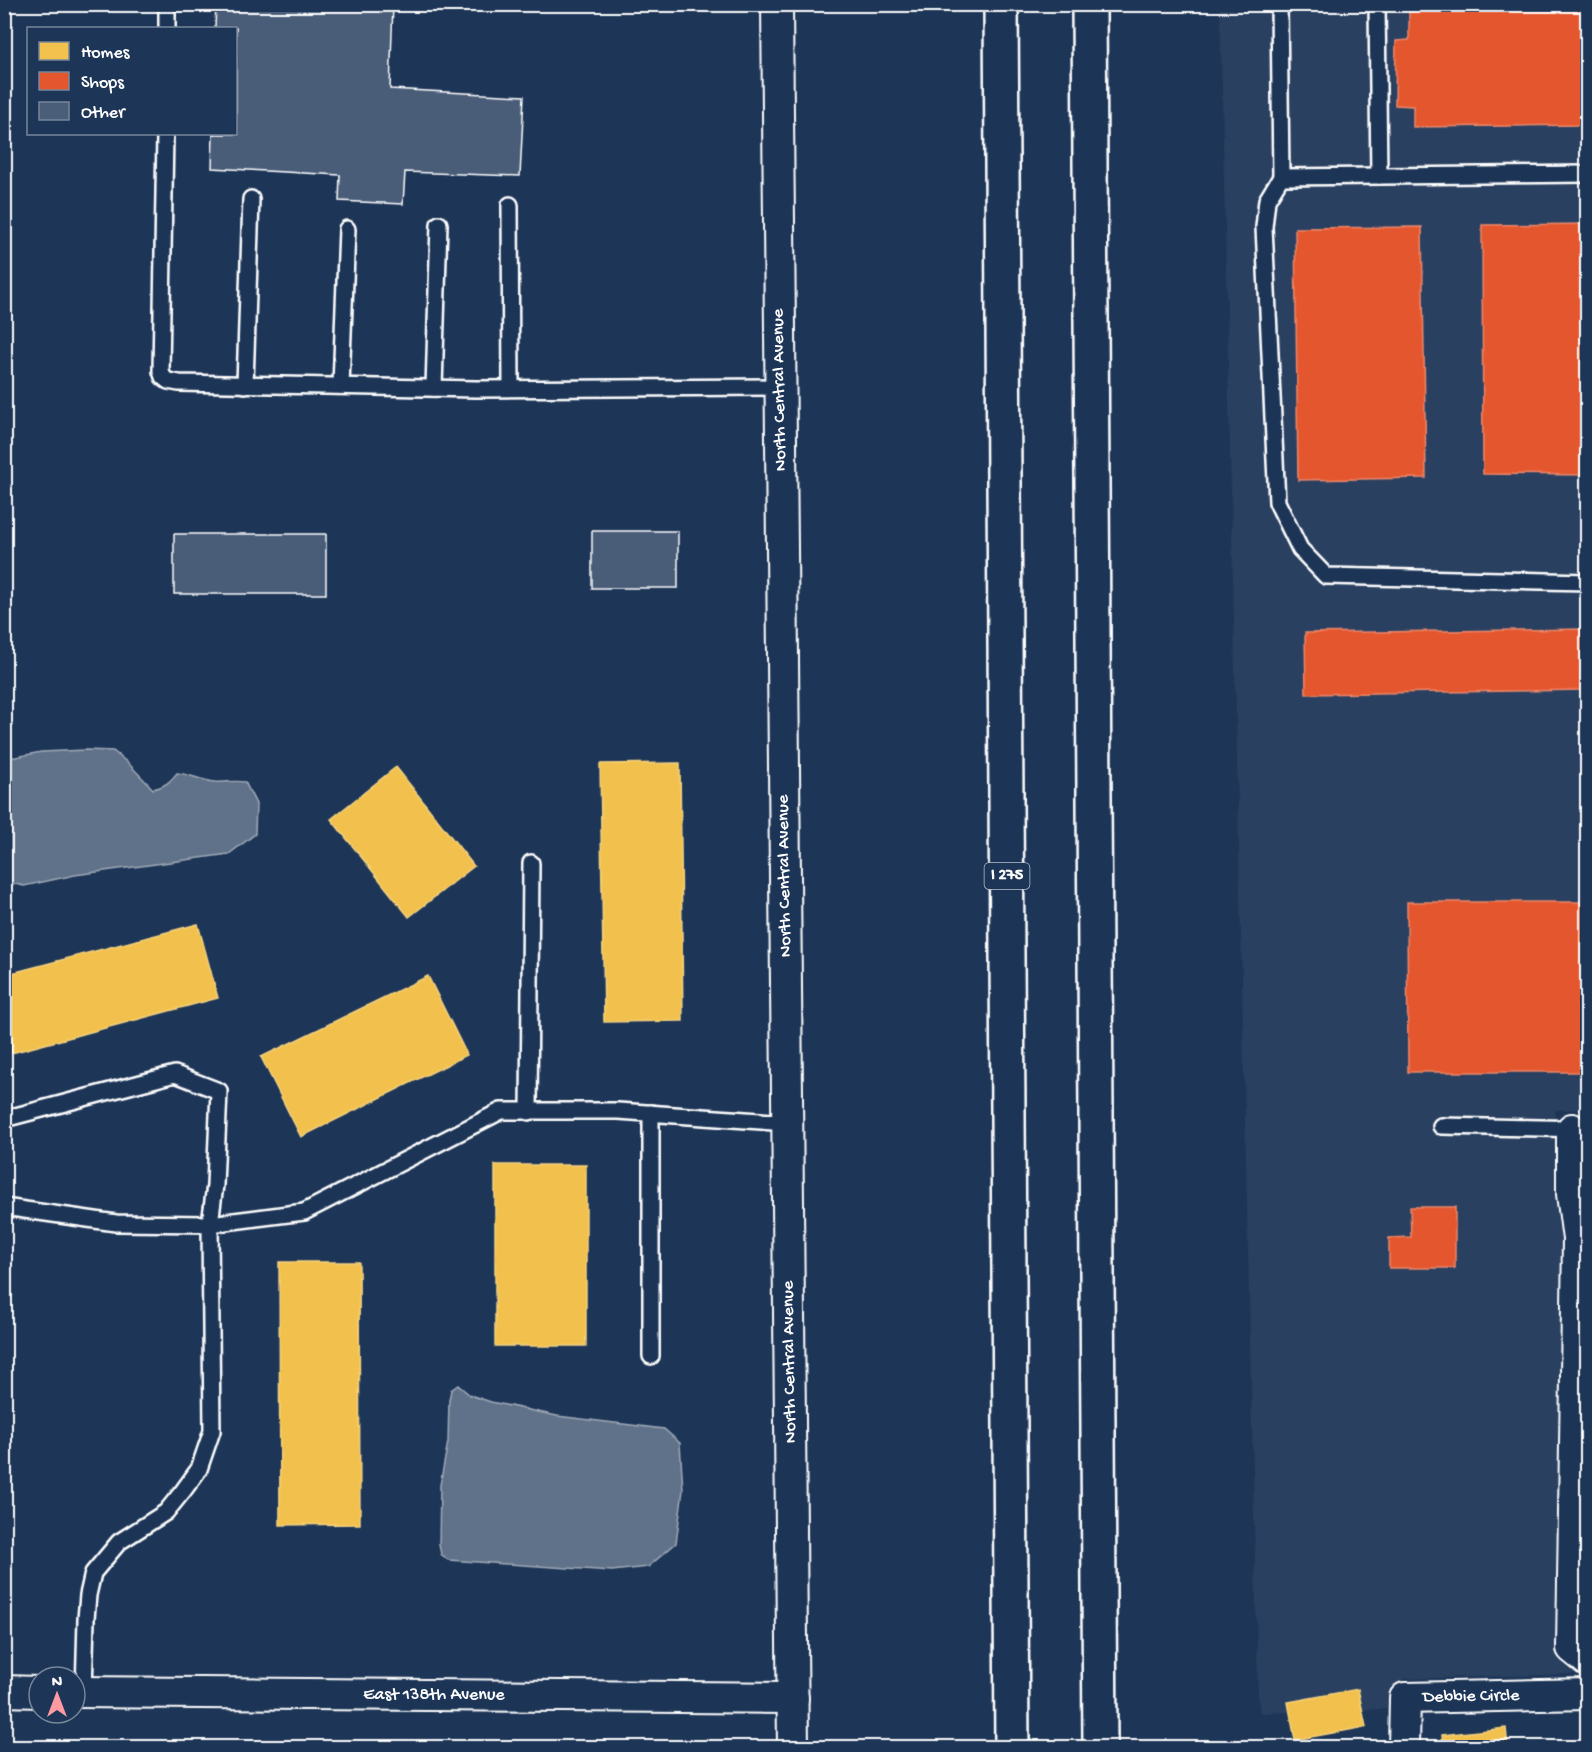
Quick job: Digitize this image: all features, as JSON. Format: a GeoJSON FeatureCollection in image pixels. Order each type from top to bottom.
{"type":"FeatureCollection","features":[{"type":"Feature","properties":{"kind":"highway","name":"I 275"},"geometry":{"type":"LineString","coordinates":[[1001,4],[1012,1748]]}},
{"type":"Feature","properties":{"kind":"highway"},"geometry":{"type":"LineString","coordinates":[[1089,4],[1100,1748]]}},
{"type":"Feature","properties":{"kind":"street","name":"North Central Avenue"},"geometry":{"type":"LineString","coordinates":[[777,4],[793,1748]]}},
{"type":"Feature","properties":{"kind":"street"},"geometry":{"type":"LineString","coordinates":[[1580,1129],[1572,1194],[1578,1239],[1582,1308],[1581,1541],[1572,1648],[1587,1661]]}},
{"type":"Feature","properties":{"kind":"street"},"geometry":{"type":"LineString","coordinates":[[4,1691],[27,1692]]}},
{"type":"Feature","properties":{"kind":"street","name":"East 138th Avenue"},"geometry":{"type":"LineString","coordinates":[[87,1692],[794,1698]]}},
{"type":"Feature","properties":{"kind":"street","name":"Debbie Circle"},"geometry":{"type":"LineString","coordinates":[[1404,1748],[1405,1698],[1587,1694]]}},
{"type":"Feature","properties":{"kind":"lane"},"geometry":{"type":"LineString","coordinates":[[166,27],[167,4]]}},
{"type":"Feature","properties":{"kind":"lane"},"geometry":{"type":"LineString","coordinates":[[1279,4],[1281,177],[1267,200],[1264,226],[1277,502],[1300,549],[1326,576],[1587,582]]}},
{"type":"Feature","properties":{"kind":"lane"},"geometry":{"type":"LineString","coordinates":[[1377,4],[1379,176]]}},
{"type":"Feature","properties":{"kind":"lane"},"geometry":{"type":"LineString","coordinates":[[165,135],[160,371],[168,381],[434,388],[780,387]]}},
{"type":"Feature","properties":{"kind":"lane"},"geometry":{"type":"LineString","coordinates":[[1281,177],[1587,174]]}},
{"type":"Feature","properties":{"kind":"lane"},"geometry":{"type":"LineString","coordinates":[[245,384],[251,199]]}},
{"type":"Feature","properties":{"kind":"lane"},"geometry":{"type":"LineString","coordinates":[[510,205],[511,388]]}},
{"type":"Feature","properties":{"kind":"lane"},"geometry":{"type":"LineString","coordinates":[[434,388],[439,224]]}},
{"type":"Feature","properties":{"kind":"lane"},"geometry":{"type":"LineString","coordinates":[[341,386],[346,229]]}},
{"type":"Feature","properties":{"kind":"lane"},"geometry":{"type":"LineString","coordinates":[[529,1112],[531,863]]}},
{"type":"Feature","properties":{"kind":"lane"},"geometry":{"type":"LineString","coordinates":[[4,1119],[175,1074],[219,1091],[215,1185],[210,1224],[212,1431],[199,1468],[166,1512],[119,1542],[93,1573],[88,1595],[82,1665]]}},
{"type":"Feature","properties":{"kind":"lane"},"geometry":{"type":"LineString","coordinates":[[4,1207],[116,1223],[210,1224],[304,1212],[501,1112],[618,1111],[788,1123]]}},
{"type":"Feature","properties":{"kind":"lane"},"geometry":{"type":"LineString","coordinates":[[651,1113],[651,1356]]}},
{"type":"Feature","properties":{"kind":"lane"},"geometry":{"type":"LineString","coordinates":[[1441,1126],[1580,1129]]}},
{"type":"Feature","properties":{"kind":"shaded area"},"geometry":{"type":"Polygon","coordinates":[[[1220,5],[1587,5],[1588,1109],[1555,1110],[1555,1194],[1561,1241],[1555,1647],[1562,1663],[1575,1674],[1404,1679],[1388,1698],[1387,1709],[1260,1713],[1258,1695],[1220,5]]]}},
{"type":"Feature","properties":{"kind":"shaded area"},"geometry":{"type":"Polygon","coordinates":[[[113,751],[153,789],[166,784],[177,773],[210,781],[245,782],[256,804],[255,834],[229,854],[75,875],[24,886],[5,882],[5,759],[41,752],[113,751]]]}},
{"type":"Feature","properties":{"kind":"shaded area"},"geometry":{"type":"Polygon","coordinates":[[[458,1385],[470,1395],[491,1402],[557,1416],[664,1429],[680,1443],[683,1490],[676,1543],[648,1567],[612,1571],[448,1560],[441,1554],[439,1545],[440,1485],[448,1442],[449,1400],[451,1390],[458,1385]]]}},
{"type":"Feature","properties":{"kind":"building: Homes"},"geometry":{"type":"Polygon","coordinates":[[[680,763],[683,1021],[604,1022],[600,764],[680,763]]]}},
{"type":"Feature","properties":{"kind":"building: Homes"},"geometry":{"type":"Polygon","coordinates":[[[396,767],[474,866],[409,917],[331,819],[396,767]]]}},
{"type":"Feature","properties":{"kind":"building: Homes"},"geometry":{"type":"Polygon","coordinates":[[[198,924],[218,998],[4,1055],[4,975],[198,924]]]}},
{"type":"Feature","properties":{"kind":"building: Homes"},"geometry":{"type":"Polygon","coordinates":[[[428,976],[467,1055],[301,1137],[261,1057],[428,976]]]}},
{"type":"Feature","properties":{"kind":"building: Homes"},"geometry":{"type":"Polygon","coordinates":[[[495,1165],[586,1165],[586,1346],[495,1346],[495,1165]]]}},
{"type":"Feature","properties":{"kind":"building: Homes"},"geometry":{"type":"Polygon","coordinates":[[[279,1262],[359,1262],[360,1524],[280,1525],[279,1262]]]}},
{"type":"Feature","properties":{"kind":"building: Homes"},"geometry":{"type":"Polygon","coordinates":[[[1358,1689],[1366,1727],[1295,1740],[1288,1702],[1358,1689]]]}},
{"type":"Feature","properties":{"kind":"building: Homes"},"geometry":{"type":"Polygon","coordinates":[[[1506,1728],[1508,1748],[1443,1748],[1442,1735],[1506,1728]]]}},
{"type":"Feature","properties":{"kind":"building: Shops"},"geometry":{"type":"Polygon","coordinates":[[[1409,4],[1588,4],[1588,125],[1413,127],[1413,106],[1395,105],[1396,41],[1409,40],[1409,4]]]}},
{"type":"Feature","properties":{"kind":"building: Shops"},"geometry":{"type":"Polygon","coordinates":[[[1588,224],[1588,475],[1483,474],[1482,225],[1588,224]]]}},
{"type":"Feature","properties":{"kind":"building: Shops"},"geometry":{"type":"Polygon","coordinates":[[[1422,227],[1426,478],[1298,480],[1295,228],[1422,227]]]}},
{"type":"Feature","properties":{"kind":"building: Shops"},"geometry":{"type":"Polygon","coordinates":[[[1587,629],[1588,690],[1306,694],[1305,633],[1587,629]]]}},
{"type":"Feature","properties":{"kind":"building: Shops"},"geometry":{"type":"Polygon","coordinates":[[[1407,902],[1588,902],[1588,1072],[1408,1072],[1407,902]]]}},
{"type":"Feature","properties":{"kind":"building: Shops"},"geometry":{"type":"Polygon","coordinates":[[[1410,1207],[1455,1207],[1455,1268],[1389,1268],[1389,1238],[1411,1237],[1410,1207]]]}},
{"type":"Feature","properties":{"kind":"building: Other"},"geometry":{"type":"Polygon","coordinates":[[[216,4],[393,4],[390,89],[524,96],[520,176],[405,172],[403,204],[339,201],[340,175],[212,168],[213,135],[237,135],[237,27],[215,27],[216,4]]]}},
{"type":"Feature","properties":{"kind":"building: Other"},"geometry":{"type":"Polygon","coordinates":[[[592,531],[678,531],[678,588],[592,588],[592,531]]]}},
{"type":"Feature","properties":{"kind":"building: Other"},"geometry":{"type":"Polygon","coordinates":[[[174,534],[326,534],[326,594],[174,594],[174,534]]]}}]}
